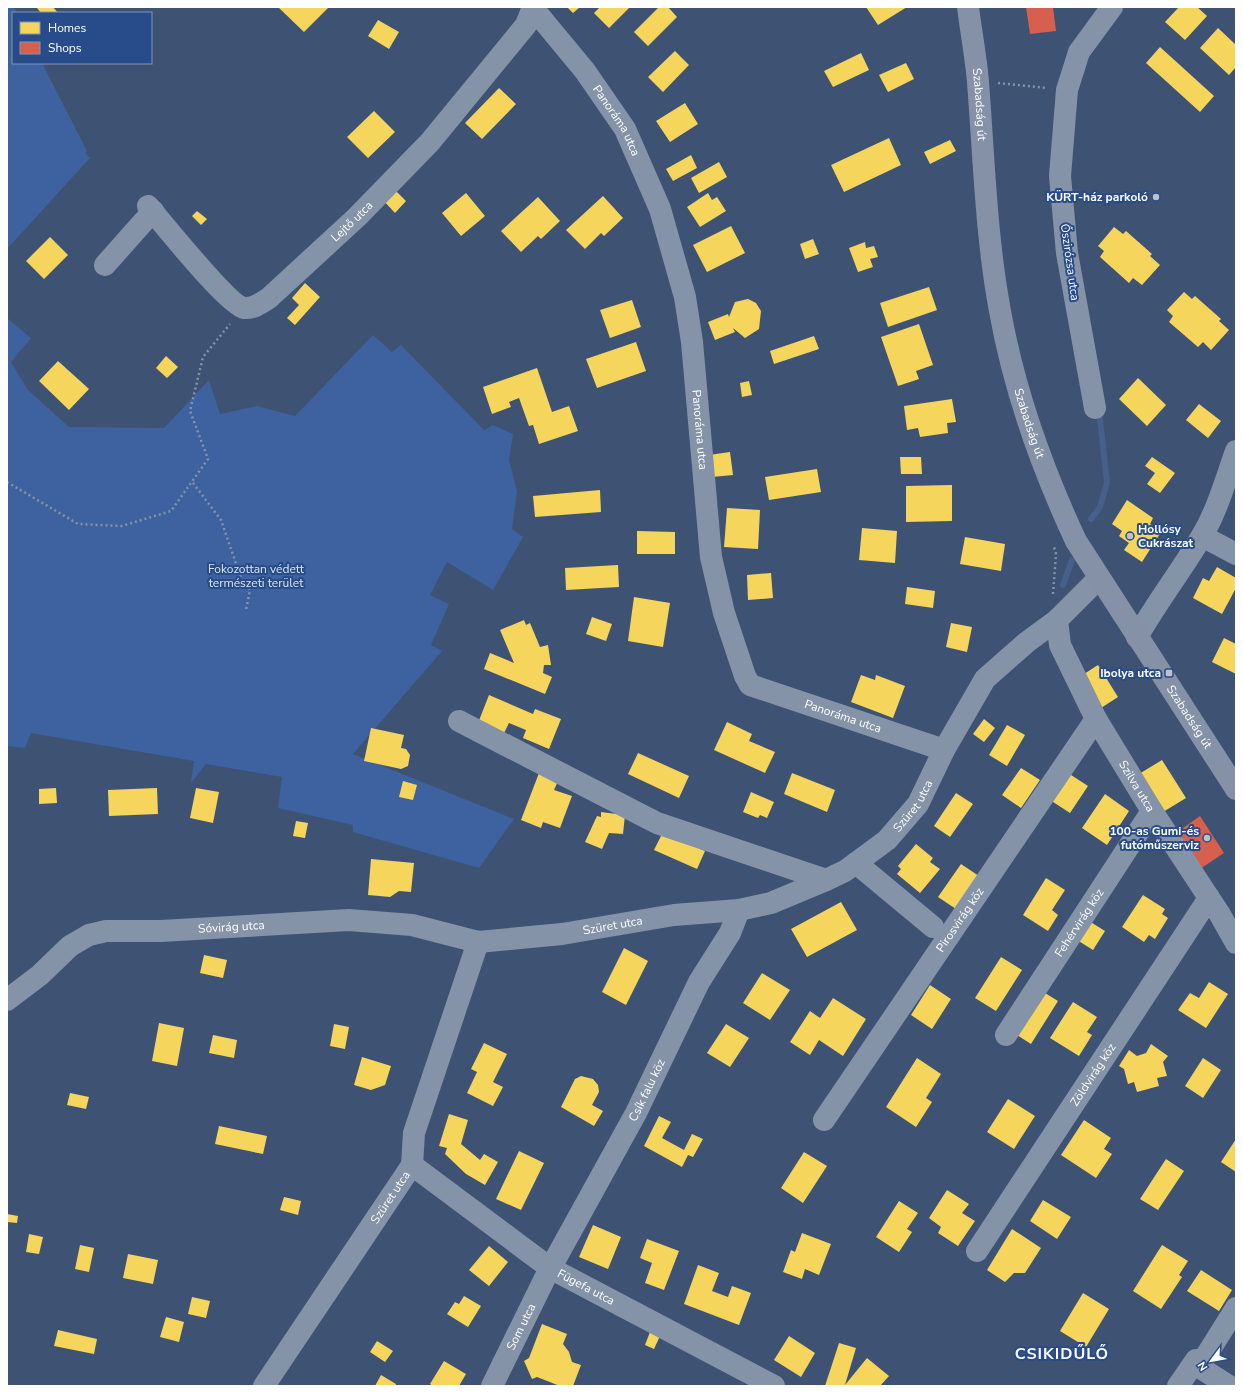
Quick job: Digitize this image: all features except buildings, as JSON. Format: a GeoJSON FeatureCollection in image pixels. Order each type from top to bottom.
{"type":"FeatureCollection","features":[{"type":"Feature","properties":{"kind":"main road","name":"Szabadság út"},"geometry":{"type":"LineString","coordinates":[[968,7],[978,81],[989,229],[1000,312],[1030,428],[1056,497],[1076,541],[1236,789]]}},
{"type":"Feature","properties":{"kind":"street","name":"Lejtő utca"},"geometry":{"type":"LineString","coordinates":[[243,308],[255,307],[269,298],[358,217],[435,136],[526,25],[532,7]]}},
{"type":"Feature","properties":{"kind":"street","name":"Panoráma utca"},"geometry":{"type":"LineString","coordinates":[[532,7],[585,71],[625,129],[660,209],[684,290],[692,342],[711,557],[724,613],[745,676],[750,684],[944,750]]}},
{"type":"Feature","properties":{"kind":"street","name":"Őszirózsa utca"},"geometry":{"type":"LineString","coordinates":[[1095,408],[1067,253],[1060,176],[1067,90],[1079,52],[1090,49],[1112,7]]}},
{"type":"Feature","properties":{"kind":"street"},"geometry":{"type":"LineString","coordinates":[[105,265],[150,209],[226,295],[243,308]]}},
{"type":"Feature","properties":{"kind":"street"},"geometry":{"type":"LineString","coordinates":[[1137,637],[1156,603],[1202,536],[1212,517],[1236,451]]}},
{"type":"Feature","properties":{"kind":"street"},"geometry":{"type":"LineString","coordinates":[[1202,536],[1236,554]]}},
{"type":"Feature","properties":{"kind":"street","name":"Szüret utca"},"geometry":{"type":"LineString","coordinates":[[264,1386],[412,1166],[414,1133],[478,942],[562,934],[674,915],[739,910],[771,903],[826,880],[856,863],[888,840],[918,804],[944,750],[985,679],[1027,642],[1057,620],[1099,578]]}},
{"type":"Feature","properties":{"kind":"street","name":"Szilva utca"},"geometry":{"type":"LineString","coordinates":[[1057,620],[1060,644],[1096,719],[1152,811],[1209,898],[1236,943]]}},
{"type":"Feature","properties":{"kind":"street","name":"Pirosvirág köz"},"geometry":{"type":"LineString","coordinates":[[824,1120],[1096,719]]}},
{"type":"Feature","properties":{"kind":"street"},"geometry":{"type":"LineString","coordinates":[[459,721],[657,823],[826,880]]}},
{"type":"Feature","properties":{"kind":"street","name":"Fehérvirág köz"},"geometry":{"type":"LineString","coordinates":[[1006,1035],[1152,811]]}},
{"type":"Feature","properties":{"kind":"street"},"geometry":{"type":"LineString","coordinates":[[856,863],[933,928]]}},
{"type":"Feature","properties":{"kind":"street","name":"Zöldvirág köz"},"geometry":{"type":"LineString","coordinates":[[977,1251],[1209,898]]}},
{"type":"Feature","properties":{"kind":"street","name":"Csík falu köz"},"geometry":{"type":"LineString","coordinates":[[550,1268],[636,1113],[699,982],[730,932],[739,910]]}},
{"type":"Feature","properties":{"kind":"street","name":"Sóvirág utca"},"geometry":{"type":"LineString","coordinates":[[7,1000],[40,975],[70,946],[89,934],[106,931],[161,932],[349,920],[412,925],[478,942]]}},
{"type":"Feature","properties":{"kind":"street","name":"Fügefa utca"},"geometry":{"type":"LineString","coordinates":[[412,1166],[550,1268],[764,1383]]}},
{"type":"Feature","properties":{"kind":"street","name":"Som utca"},"geometry":{"type":"LineString","coordinates":[[492,1386],[550,1268]]}},
{"type":"Feature","properties":{"kind":"street"},"geometry":{"type":"LineString","coordinates":[[1229,1386],[1199,1367],[1236,1308]]}},
{"type":"Feature","properties":{"kind":"street"},"geometry":{"type":"LineString","coordinates":[[1178,1386],[1196,1360],[1201,1364]]}},
{"type":"Feature","properties":{"kind":"path"},"geometry":{"type":"LineString","coordinates":[[978,81],[1067,90]]}},
{"type":"Feature","properties":{"kind":"path"},"geometry":{"type":"LineString","coordinates":[[7,482],[78,524],[122,526],[172,511],[208,460],[190,412],[203,357],[243,308]]}},
{"type":"Feature","properties":{"kind":"path"},"geometry":{"type":"LineString","coordinates":[[193,483],[221,520],[241,578],[250,590],[246,610]]}},
{"type":"Feature","properties":{"kind":"green space"},"geometry":{"type":"Polygon","coordinates":[[[7,7],[14,7],[16,12],[12,12],[12,64],[43,64],[87,151],[85,153],[90,158],[7,249],[7,7]]]}},
{"type":"Feature","properties":{"kind":"green space","name":"Fokozottan védett természeti terület"},"geometry":{"type":"Polygon","coordinates":[[[7,318],[31,338],[11,362],[28,390],[69,427],[164,428],[209,380],[220,414],[257,406],[295,416],[373,335],[392,352],[401,345],[484,430],[493,425],[513,434],[509,460],[517,491],[512,529],[523,537],[493,590],[447,562],[430,595],[449,604],[431,645],[442,651],[353,754],[514,819],[479,868],[353,832],[353,825],[278,808],[282,777],[206,764],[191,783],[194,761],[31,733],[25,748],[7,746],[7,318]]]}},
{"type":"Feature","properties":{"kind":"waterway"},"geometry":{"type":"LineString","coordinates":[[1091,519],[1100,507],[1107,483],[1100,419]]}},
{"type":"Feature","properties":{"kind":"waterway"},"geometry":{"type":"LineString","coordinates":[[1063,585],[1072,560]]}},
{"type":"Feature","properties":{"kind":"place","name":"KÜRT-ház parkoló"},"geometry":{"type":"Point","coordinates":[1156,197]}},
{"type":"Feature","properties":{"kind":"place","name":"Hollósy Cukrászat"},"geometry":{"type":"Point","coordinates":[1130,536]}},
{"type":"Feature","properties":{"kind":"place","name":"Ibolya utca"},"geometry":{"type":"Point","coordinates":[1169,673]}},
{"type":"Feature","properties":{"kind":"place","name":"100-as Gumi-és futóműszerviz"},"geometry":{"type":"Point","coordinates":[1207,838]}},
{"type":"Feature","properties":{"kind":"district","name":"CSIKIDŰLŐ"},"geometry":{"type":"Point","coordinates":[1062,1353]}}]}
